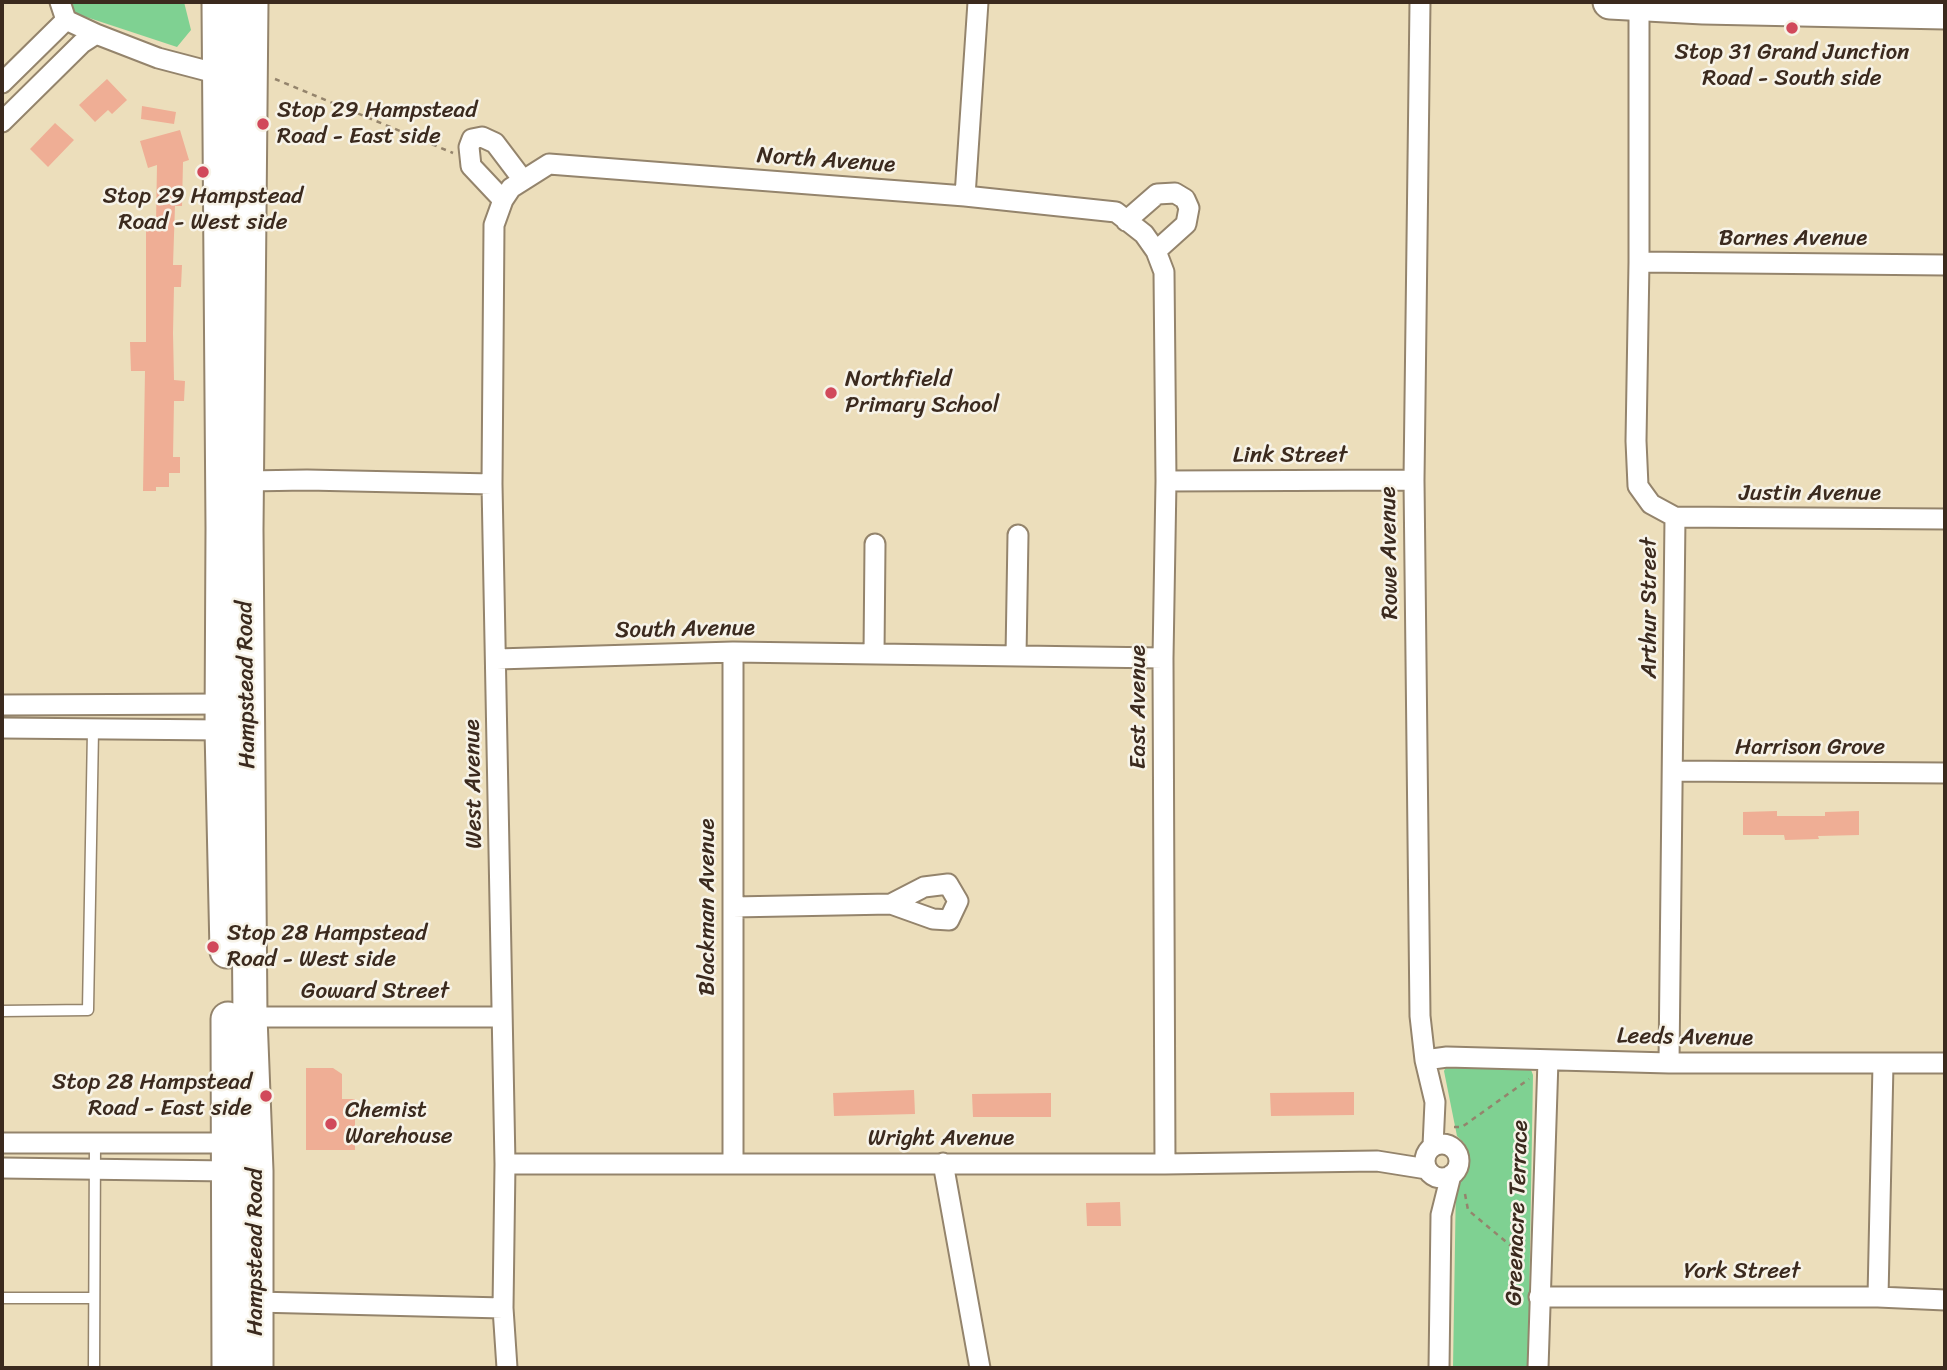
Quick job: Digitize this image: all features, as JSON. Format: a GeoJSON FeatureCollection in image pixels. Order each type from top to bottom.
{"type":"FeatureCollection","features":[{"type":"Feature","properties":{"kind":"highway","name":"Hampstead Road"},"geometry":{"type":"LineString","coordinates":[[251,2],[235,481],[235,717],[243,1302],[256,1368]]}},
{"type":"Feature","properties":{"kind":"highway"},"geometry":{"type":"LineString","coordinates":[[1624,3],[1945,12]]}},
{"type":"Feature","properties":{"kind":"highway","name":"Hampstead Road"},"geometry":{"type":"LineString","coordinates":[[215,10],[235,481]]}},
{"type":"Feature","properties":{"kind":"highway","name":"Hampstead Road"},"geometry":{"type":"LineString","coordinates":[[229,1368],[243,1302]]}},
{"type":"Feature","properties":{"kind":"street"},"geometry":{"type":"LineString","coordinates":[[965,196],[978,2]]}},
{"type":"Feature","properties":{"kind":"street","name":"Rowe Avenue"},"geometry":{"type":"LineString","coordinates":[[1420,2],[1414,480],[1420,1016],[1442,1160],[1439,1368]]}},
{"type":"Feature","properties":{"kind":"street","name":"Arthur Street"},"geometry":{"type":"LineString","coordinates":[[1624,3],[1639,262],[1636,441],[1638,486],[1651,504],[1675,517],[1669,1063]]}},
{"type":"Feature","properties":{"kind":"street"},"geometry":{"type":"LineString","coordinates":[[2,83],[63,11],[96,34],[158,58],[219,74]]}},
{"type":"Feature","properties":{"kind":"street"},"geometry":{"type":"LineString","coordinates":[[2,122],[82,43],[96,34]]}},
{"type":"Feature","properties":{"kind":"street"},"geometry":{"type":"LineString","coordinates":[[482,137],[495,143],[512,189],[471,166],[469,147],[472,139],[482,137]]}},
{"type":"Feature","properties":{"kind":"street","name":"North Avenue"},"geometry":{"type":"LineString","coordinates":[[512,189],[549,164],[965,196],[1116,212],[1144,234]]}},
{"type":"Feature","properties":{"kind":"street","name":"West Avenue"},"geometry":{"type":"LineString","coordinates":[[507,1368],[503,1308],[505,1164],[500,1017],[497,659],[492,484],[494,225],[512,189]]}},
{"type":"Feature","properties":{"kind":"street"},"geometry":{"type":"LineString","coordinates":[[1126,221],[1157,194],[1175,193],[1185,199],[1189,208],[1186,224],[1156,251]]}},
{"type":"Feature","properties":{"kind":"street","name":"East Avenue"},"geometry":{"type":"LineString","coordinates":[[1144,234],[1156,251],[1164,272],[1165,1164]]}},
{"type":"Feature","properties":{"kind":"street","name":"Barnes Avenue"},"geometry":{"type":"LineString","coordinates":[[1639,262],[1945,265]]}},
{"type":"Feature","properties":{"kind":"street","name":"Link Street"},"geometry":{"type":"LineString","coordinates":[[1166,481],[1414,480]]}},
{"type":"Feature","properties":{"kind":"street"},"geometry":{"type":"LineString","coordinates":[[235,481],[492,484]]}},
{"type":"Feature","properties":{"kind":"street","name":"Justin Avenue"},"geometry":{"type":"LineString","coordinates":[[1675,517],[1945,519]]}},
{"type":"Feature","properties":{"kind":"street"},"geometry":{"type":"LineString","coordinates":[[1016,656],[1018,535]]}},
{"type":"Feature","properties":{"kind":"street"},"geometry":{"type":"LineString","coordinates":[[874,654],[875,544]]}},
{"type":"Feature","properties":{"kind":"street","name":"South Avenue"},"geometry":{"type":"LineString","coordinates":[[497,659],[733,652],[1163,658]]}},
{"type":"Feature","properties":{"kind":"street","name":"Blackman Avenue"},"geometry":{"type":"LineString","coordinates":[[733,652],[733,1163]]}},
{"type":"Feature","properties":{"kind":"street"},"geometry":{"type":"LineString","coordinates":[[2,705],[235,717]]}},
{"type":"Feature","properties":{"kind":"street"},"geometry":{"type":"LineString","coordinates":[[2,728],[93,730],[235,717]]}},
{"type":"Feature","properties":{"kind":"street","name":"Harrison Grove"},"geometry":{"type":"LineString","coordinates":[[1674,771],[1945,773]]}},
{"type":"Feature","properties":{"kind":"street"},"geometry":{"type":"LineString","coordinates":[[733,907],[891,904]]}},
{"type":"Feature","properties":{"kind":"street","name":"Goward Street"},"geometry":{"type":"LineString","coordinates":[[239,1017],[500,1017]]}},
{"type":"Feature","properties":{"kind":"street","name":"Leeds Avenue"},"geometry":{"type":"LineString","coordinates":[[1425,1060],[1447,1057],[1669,1063],[1945,1063]]}},
{"type":"Feature","properties":{"kind":"street","name":"Greenacre Terrace"},"geometry":{"type":"LineString","coordinates":[[1538,1368],[1548,1060]]}},
{"type":"Feature","properties":{"kind":"street"},"geometry":{"type":"LineString","coordinates":[[1878,1297],[1883,1064]]}},
{"type":"Feature","properties":{"kind":"street"},"geometry":{"type":"LineString","coordinates":[[2,1143],[95,1143],[242,1157]]}},
{"type":"Feature","properties":{"kind":"street"},"geometry":{"type":"LineString","coordinates":[[2,1168],[94,1169],[242,1157]]}},
{"type":"Feature","properties":{"kind":"street","name":"Wright Avenue"},"geometry":{"type":"LineString","coordinates":[[505,1164],[1165,1164],[1442,1160]]}},
{"type":"Feature","properties":{"kind":"street"},"geometry":{"type":"LineString","coordinates":[[943,1163],[980,1368]]}},
{"type":"Feature","properties":{"kind":"street","name":"York Street"},"geometry":{"type":"LineString","coordinates":[[1539,1297],[1878,1297],[1945,1300]]}},
{"type":"Feature","properties":{"kind":"street"},"geometry":{"type":"LineString","coordinates":[[243,1302],[503,1308]]}},
{"type":"Feature","properties":{"kind":"lane"},"geometry":{"type":"LineString","coordinates":[[2,1011],[88,1010],[93,730]]}},
{"type":"Feature","properties":{"kind":"lane"},"geometry":{"type":"LineString","coordinates":[[94,1368],[95,1143]]}},
{"type":"Feature","properties":{"kind":"lane"},"geometry":{"type":"LineString","coordinates":[[2,1298],[93,1298]]}},
{"type":"Feature","properties":{"kind":"path"},"geometry":{"type":"LineString","coordinates":[[265,75],[456,155],[458,165],[471,166]]}},
{"type":"Feature","properties":{"kind":"path"},"geometry":{"type":"LineString","coordinates":[[1530,1256],[1521,1256],[1468,1210],[1442,1160],[1462,1127],[1527,1079],[1532,1079]]}},
{"type":"Feature","properties":{"kind":"green space"},"geometry":{"type":"Polygon","coordinates":[[[70,2],[184,2],[191,30],[177,47],[74,13],[70,2]]]}},
{"type":"Feature","properties":{"kind":"green space"},"geometry":{"type":"Polygon","coordinates":[[[1448,1063],[1530,1067],[1533,1075],[1528,1368],[1453,1368],[1456,1181],[1467,1162],[1467,1153],[1464,1143],[1457,1136],[1444,1071],[1448,1063]]]}},
{"type":"Feature","properties":{"kind":"building"},"geometry":{"type":"Polygon","coordinates":[[[107,79],[127,100],[112,114],[108,110],[95,122],[79,105],[107,79]]]}},
{"type":"Feature","properties":{"kind":"building"},"geometry":{"type":"Polygon","coordinates":[[[142,106],[176,112],[174,124],[141,119],[142,106]]]}},
{"type":"Feature","properties":{"kind":"building"},"geometry":{"type":"Polygon","coordinates":[[[55,123],[74,140],[48,167],[30,149],[55,123]]]}},
{"type":"Feature","properties":{"kind":"building"},"geometry":{"type":"Polygon","coordinates":[[[180,130],[189,160],[183,162],[182,206],[175,206],[173,265],[182,265],[181,287],[174,287],[173,333],[174,380],[185,381],[184,401],[174,401],[173,457],[180,457],[180,473],[169,473],[169,487],[143,491],[145,371],[131,371],[130,342],[146,342],[146,223],[156,223],[157,165],[148,168],[140,141],[180,130]]]}},
{"type":"Feature","properties":{"kind":"building"},"geometry":{"type":"Polygon","coordinates":[[[1777,811],[1777,816],[1825,816],[1825,812],[1859,811],[1859,835],[1785,840],[1784,835],[1743,835],[1743,812],[1777,811]]]}},
{"type":"Feature","properties":{"kind":"building","name":"Chemist Warehouse"},"geometry":{"type":"Polygon","coordinates":[[[306,1068],[333,1068],[342,1074],[342,1099],[355,1099],[355,1150],[306,1150],[306,1068]]]}},
{"type":"Feature","properties":{"kind":"building"},"geometry":{"type":"Polygon","coordinates":[[[914,1090],[915,1114],[834,1116],[833,1093],[914,1090]]]}},
{"type":"Feature","properties":{"kind":"building"},"geometry":{"type":"Polygon","coordinates":[[[1354,1092],[1354,1115],[1271,1116],[1270,1093],[1354,1092]]]}},
{"type":"Feature","properties":{"kind":"building"},"geometry":{"type":"Polygon","coordinates":[[[1051,1093],[1051,1117],[973,1117],[972,1094],[1051,1093]]]}},
{"type":"Feature","properties":{"kind":"building"},"geometry":{"type":"Polygon","coordinates":[[[1120,1202],[1121,1226],[1087,1226],[1086,1203],[1120,1202]]]}},
{"type":"Feature","properties":{"kind":"place","name":"Stop 31 Grand Junction Road - South side"},"geometry":{"type":"Point","coordinates":[1792,28]}},
{"type":"Feature","properties":{"kind":"place","name":"Stop 29 Hampstead Road - East side"},"geometry":{"type":"Point","coordinates":[263,124]}},
{"type":"Feature","properties":{"kind":"place","name":"Stop 29 Hampstead Road - West side"},"geometry":{"type":"Point","coordinates":[203,172]}},
{"type":"Feature","properties":{"kind":"place","name":"Northfield Primary School"},"geometry":{"type":"Point","coordinates":[831,393]}},
{"type":"Feature","properties":{"kind":"place","name":"Stop 28 Hampstead Road - West side"},"geometry":{"type":"Point","coordinates":[213,947]}},
{"type":"Feature","properties":{"kind":"place","name":"Stop 28 Hampstead Road - East side"},"geometry":{"type":"Point","coordinates":[266,1096]}},
{"type":"Feature","properties":{"kind":"place","name":"Chemist Warehouse"},"geometry":{"type":"Point","coordinates":[331,1124]}}]}
